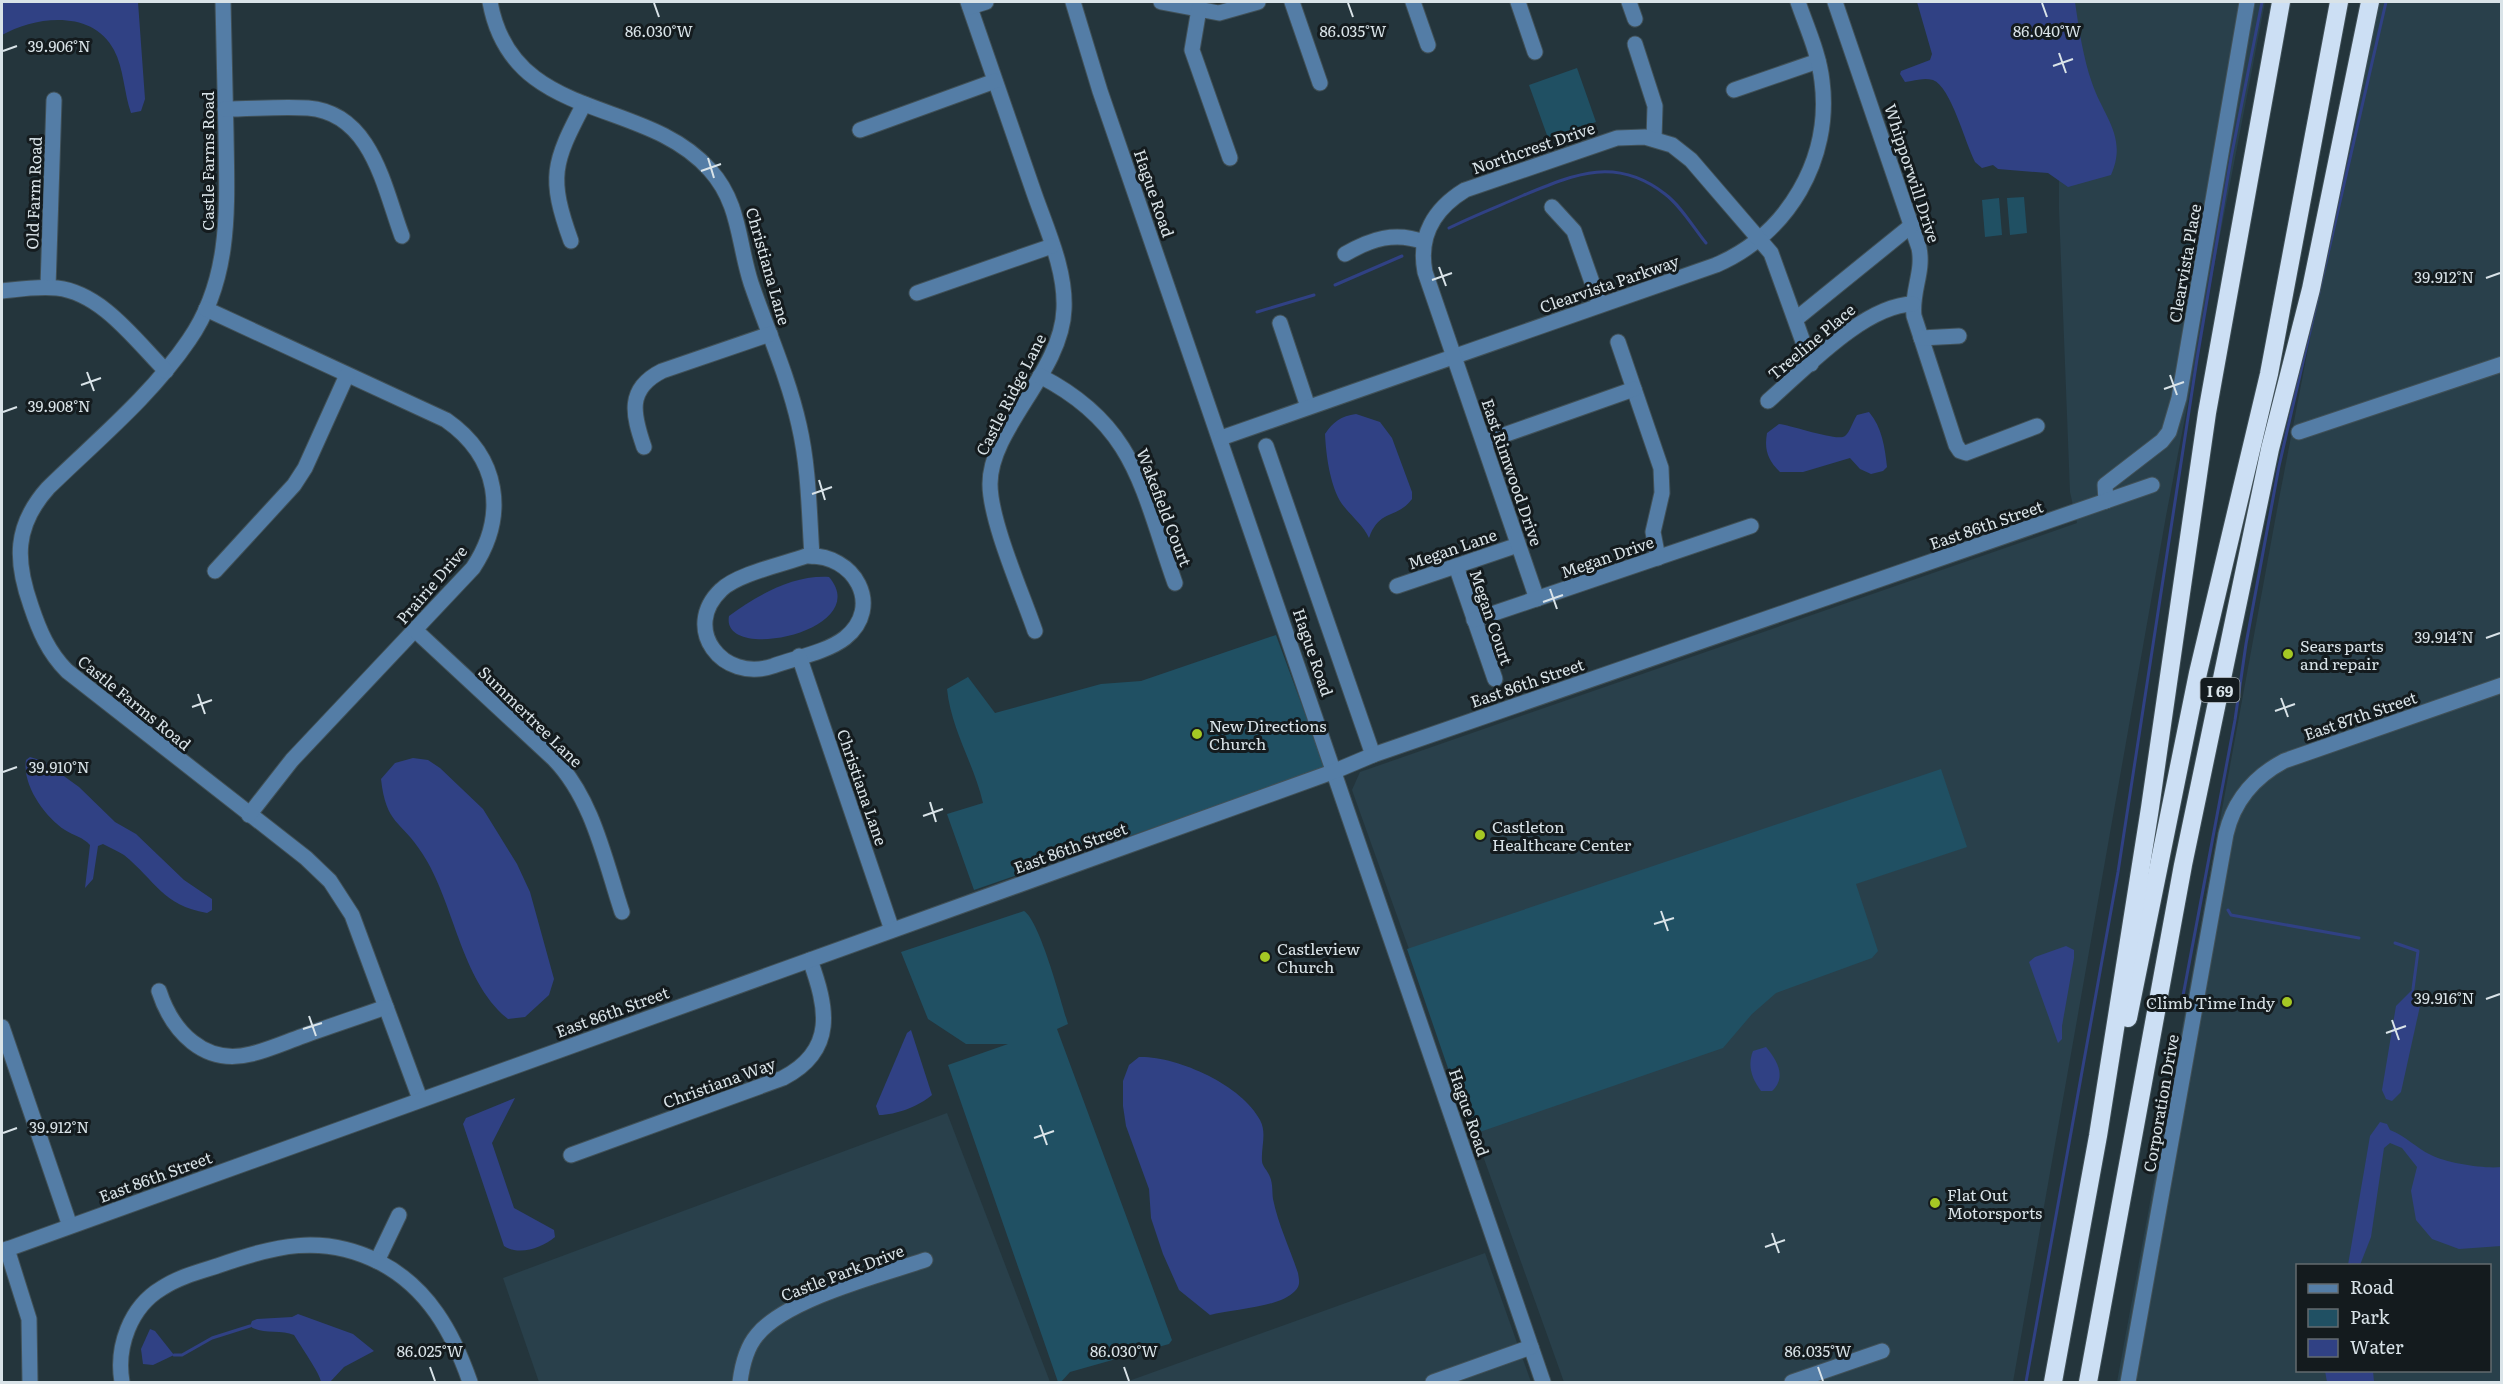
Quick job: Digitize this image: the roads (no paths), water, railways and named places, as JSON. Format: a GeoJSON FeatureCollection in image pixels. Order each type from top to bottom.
{"type":"FeatureCollection","features":[{"type":"Feature","properties":{"kind":"highway"},"geometry":{"type":"LineString","coordinates":[[2053,1383],[2098,1136],[2150,808],[2207,413],[2281,2]]}},
{"type":"Feature","properties":{"kind":"highway"},"geometry":{"type":"LineString","coordinates":[[2098,1136],[2136,982],[2198,673],[2269,374],[2339,2]]}},
{"type":"Feature","properties":{"kind":"highway","name":"I 69"},"geometry":{"type":"LineString","coordinates":[[2088,1383],[2183,865],[2271,449],[2311,289],[2370,2]]}},
{"type":"Feature","properties":{"kind":"street","name":"Castle Farms Road"},"geometry":{"type":"LineString","coordinates":[[223,2],[226,239],[219,273],[206,309],[190,339],[166,371],[38,500],[22,534],[21,573],[39,630],[51,652],[66,671],[317,867],[336,889],[355,923],[420,1099]]}},
{"type":"Feature","properties":{"kind":"street","name":"Christiana Lane"},"geometry":{"type":"LineString","coordinates":[[490,2],[500,35],[518,63],[546,87],[667,137],[688,150],[709,168],[734,209],[751,282],[792,399],[802,442],[812,556]]}},
{"type":"Feature","properties":{"kind":"street"},"geometry":{"type":"LineString","coordinates":[[969,4],[986,2]]}},
{"type":"Feature","properties":{"kind":"street","name":"Hague Road"},"geometry":{"type":"LineString","coordinates":[[1073,2],[1100,91],[1221,438],[1543,1383]]}},
{"type":"Feature","properties":{"kind":"street"},"geometry":{"type":"LineString","coordinates":[[1161,2],[1229,12],[1258,2]]}},
{"type":"Feature","properties":{"kind":"street"},"geometry":{"type":"LineString","coordinates":[[1292,2],[1320,83]]}},
{"type":"Feature","properties":{"kind":"street"},"geometry":{"type":"LineString","coordinates":[[1413,2],[1428,45]]}},
{"type":"Feature","properties":{"kind":"street"},"geometry":{"type":"LineString","coordinates":[[1518,2],[1535,52]]}},
{"type":"Feature","properties":{"kind":"street"},"geometry":{"type":"LineString","coordinates":[[1629,2],[1635,19]]}},
{"type":"Feature","properties":{"kind":"street","name":"Clearvista Parkway"},"geometry":{"type":"LineString","coordinates":[[1221,438],[1716,265],[1759,239],[1799,193],[1815,159],[1823,107],[1818,60],[1798,2]]}},
{"type":"Feature","properties":{"kind":"street","name":"Whipporwill Drive"},"geometry":{"type":"LineString","coordinates":[[1835,2],[1912,225],[1921,263],[1913,304],[1921,338],[1960,451],[1966,453],[2037,426]]}},
{"type":"Feature","properties":{"kind":"street","name":"Clearvista Place"},"geometry":{"type":"LineString","coordinates":[[2106,501],[2105,485],[2162,441],[2169,432],[2177,406],[2247,2]]}},
{"type":"Feature","properties":{"kind":"street","name":"Castle Ridge Lane"},"geometry":{"type":"LineString","coordinates":[[969,4],[1062,281],[1064,313],[1058,340],[1000,446],[990,483],[994,512],[1035,631]]}},
{"type":"Feature","properties":{"kind":"street"},"geometry":{"type":"LineString","coordinates":[[1199,9],[1192,50],[1230,159]]}},
{"type":"Feature","properties":{"kind":"street"},"geometry":{"type":"LineString","coordinates":[[1635,44],[1655,106],[1654,139]]}},
{"type":"Feature","properties":{"kind":"street"},"geometry":{"type":"LineString","coordinates":[[1734,90],[1818,60]]}},
{"type":"Feature","properties":{"kind":"street"},"geometry":{"type":"LineString","coordinates":[[860,130],[996,81]]}},
{"type":"Feature","properties":{"kind":"street","name":"Old Farm Road"},"geometry":{"type":"LineString","coordinates":[[48,287],[54,100]]}},
{"type":"Feature","properties":{"kind":"street"},"geometry":{"type":"LineString","coordinates":[[571,241],[557,202],[555,173],[561,150],[584,104]]}},
{"type":"Feature","properties":{"kind":"street"},"geometry":{"type":"LineString","coordinates":[[225,109],[309,108],[328,112],[349,124],[370,150],[402,236]]}},
{"type":"Feature","properties":{"kind":"street","name":"Northcrest Drive"},"geometry":{"type":"LineString","coordinates":[[1455,356],[1425,272],[1424,242],[1431,222],[1440,208],[1465,190],[1617,138],[1654,139],[1672,146],[1691,160],[1759,239],[1776,263],[1811,364]]}},
{"type":"Feature","properties":{"kind":"street"},"geometry":{"type":"LineString","coordinates":[[1552,207],[1574,231],[1600,305]]}},
{"type":"Feature","properties":{"kind":"street","name":"Treeline Place"},"geometry":{"type":"LineString","coordinates":[[1796,319],[1912,225]]}},
{"type":"Feature","properties":{"kind":"street"},"geometry":{"type":"LineString","coordinates":[[1345,254],[1362,244],[1383,238],[1400,236],[1424,242]]}},
{"type":"Feature","properties":{"kind":"street"},"geometry":{"type":"LineString","coordinates":[[917,293],[1052,246]]}},
{"type":"Feature","properties":{"kind":"street"},"geometry":{"type":"LineString","coordinates":[[2,291],[48,287],[71,291],[98,305],[166,371]]}},
{"type":"Feature","properties":{"kind":"street","name":"Treeline Place"},"geometry":{"type":"LineString","coordinates":[[1767,401],[1870,316],[1889,308],[1913,304]]}},
{"type":"Feature","properties":{"kind":"street","name":"Prairie Drive"},"geometry":{"type":"LineString","coordinates":[[206,309],[437,416],[453,426],[476,449],[490,479],[494,497],[493,521],[481,556],[416,630],[292,760],[249,815]]}},
{"type":"Feature","properties":{"kind":"street"},"geometry":{"type":"LineString","coordinates":[[1280,323],[1308,407]]}},
{"type":"Feature","properties":{"kind":"street"},"geometry":{"type":"LineString","coordinates":[[644,447],[634,411],[639,393],[647,381],[663,371],[770,334]]}},
{"type":"Feature","properties":{"kind":"street"},"geometry":{"type":"LineString","coordinates":[[1921,338],[1959,336]]}},
{"type":"Feature","properties":{"kind":"street"},"geometry":{"type":"LineString","coordinates":[[1618,342],[1662,472],[1662,493],[1653,532],[1658,558]]}},
{"type":"Feature","properties":{"kind":"street","name":"East Rimwood Drive"},"geometry":{"type":"LineString","coordinates":[[1455,356],[1537,599]]}},
{"type":"Feature","properties":{"kind":"street"},"geometry":{"type":"LineString","coordinates":[[2299,432],[2502,364]]}},
{"type":"Feature","properties":{"kind":"street"},"geometry":{"type":"LineString","coordinates":[[215,571],[294,485],[305,468],[347,375]]}},
{"type":"Feature","properties":{"kind":"street","name":"Wakefield Court"},"geometry":{"type":"LineString","coordinates":[[1040,376],[1088,405],[1119,441],[1137,475],[1175,583]]}},
{"type":"Feature","properties":{"kind":"street"},"geometry":{"type":"LineString","coordinates":[[1484,442],[1634,389]]}},
{"type":"Feature","properties":{"kind":"street","name":"Hague Road"},"geometry":{"type":"LineString","coordinates":[[1266,446],[1373,755]]}},
{"type":"Feature","properties":{"kind":"street","name":"East 86th Street"},"geometry":{"type":"LineString","coordinates":[[4,1250],[1335,771],[1373,755],[2152,484]]}},
{"type":"Feature","properties":{"kind":"street","name":"Megan Drive"},"geometry":{"type":"LineString","coordinates":[[1474,620],[1751,526]]}},
{"type":"Feature","properties":{"kind":"street","name":"Megan Lane"},"geometry":{"type":"LineString","coordinates":[[1397,586],[1518,545]]}},
{"type":"Feature","properties":{"kind":"street"},"geometry":{"type":"LineString","coordinates":[[812,556],[833,558],[852,572],[860,589],[862,608],[858,621],[847,636],[760,670],[742,670],[728,664],[714,652],[708,639],[705,620],[711,602],[723,588],[812,556]]}},
{"type":"Feature","properties":{"kind":"street","name":"Megan Court"},"geometry":{"type":"LineString","coordinates":[[1456,566],[1495,679]]}},
{"type":"Feature","properties":{"kind":"street","name":"Summertree Lane"},"geometry":{"type":"LineString","coordinates":[[416,630],[554,759],[570,778],[584,802],[622,912]]}},
{"type":"Feature","properties":{"kind":"street","name":"Christiana Lane"},"geometry":{"type":"LineString","coordinates":[[799,656],[892,930]]}},
{"type":"Feature","properties":{"kind":"street","name":"East 87th Street"},"geometry":{"type":"LineString","coordinates":[[2241,798],[2257,778],[2293,757],[2502,685]]}},
{"type":"Feature","properties":{"kind":"street","name":"Corporation Drive"},"geometry":{"type":"LineString","coordinates":[[2128,1383],[2226,834],[2241,798]]}},
{"type":"Feature","properties":{"kind":"street","name":"Christiana Way"},"geometry":{"type":"LineString","coordinates":[[571,1155],[783,1078],[803,1065],[819,1042],[824,1023],[823,999],[810,960]]}},
{"type":"Feature","properties":{"kind":"street"},"geometry":{"type":"LineString","coordinates":[[159,991],[167,1015],[181,1034],[200,1048],[227,1056],[255,1053],[386,1007]]}},
{"type":"Feature","properties":{"kind":"street"},"geometry":{"type":"LineString","coordinates":[[2,1027],[70,1226]]}},
{"type":"Feature","properties":{"kind":"street"},"geometry":{"type":"LineString","coordinates":[[377,1261],[399,1215]]}},
{"type":"Feature","properties":{"kind":"street"},"geometry":{"type":"LineString","coordinates":[[122,1383],[122,1345],[138,1311],[161,1288],[195,1274],[283,1246],[331,1246],[377,1261],[405,1279],[433,1307],[454,1341],[470,1383]]}},
{"type":"Feature","properties":{"kind":"street"},"geometry":{"type":"LineString","coordinates":[[4,1250],[29,1319],[30,1383]]}},
{"type":"Feature","properties":{"kind":"street","name":"Castle Park Drive"},"geometry":{"type":"LineString","coordinates":[[740,1383],[744,1361],[754,1339],[783,1313],[814,1299],[925,1260]]}},
{"type":"Feature","properties":{"kind":"street"},"geometry":{"type":"LineString","coordinates":[[1433,1383],[1531,1347]]}},
{"type":"Feature","properties":{"kind":"street"},"geometry":{"type":"LineString","coordinates":[[1792,1383],[1882,1351]]}},
{"type":"Feature","properties":{"kind":"water"},"geometry":{"type":"Polygon","coordinates":[[[2,2],[138,2],[145,99],[141,111],[131,113],[117,57],[105,37],[78,22],[62,20],[30,24],[2,35],[2,2]]]}},
{"type":"Feature","properties":{"kind":"water"},"geometry":{"type":"Polygon","coordinates":[[[1917,2],[2075,2],[2089,73],[2115,138],[2116,161],[2111,175],[2068,187],[2048,173],[1998,169],[1993,165],[1982,168],[1975,162],[1952,104],[1940,85],[1929,79],[1905,82],[1900,74],[1901,71],[1930,60],[1932,54],[1917,2]]]}},
{"type":"Feature","properties":{"kind":"water"},"geometry":{"type":"Polygon","coordinates":[[[1869,412],[1877,424],[1884,445],[1887,467],[1883,471],[1871,474],[1860,469],[1850,458],[1803,472],[1780,472],[1770,459],[1766,445],[1767,433],[1779,424],[1841,437],[1847,434],[1857,415],[1869,412]]]}},
{"type":"Feature","properties":{"kind":"water"},"geometry":{"type":"Polygon","coordinates":[[[1356,414],[1380,422],[1392,438],[1412,492],[1412,499],[1400,510],[1378,522],[1369,538],[1338,497],[1329,470],[1326,451],[1325,434],[1328,430],[1342,418],[1356,414]]]}},
{"type":"Feature","properties":{"kind":"water"},"geometry":{"type":"Polygon","coordinates":[[[829,577],[838,596],[832,613],[815,626],[793,635],[769,639],[747,638],[733,630],[729,616],[764,594],[802,579],[829,577]]]}},
{"type":"Feature","properties":{"kind":"water"},"geometry":{"type":"Polygon","coordinates":[[[30,757],[43,761],[79,787],[115,822],[136,834],[184,880],[212,899],[212,910],[207,913],[192,909],[169,898],[124,855],[103,844],[98,846],[93,879],[85,888],[90,845],[57,824],[36,800],[26,770],[26,760],[30,757]]]}},
{"type":"Feature","properties":{"kind":"water"},"geometry":{"type":"Polygon","coordinates":[[[413,758],[428,760],[440,768],[483,809],[517,864],[530,892],[554,979],[549,995],[525,1017],[508,1019],[492,1003],[479,984],[468,963],[433,873],[414,842],[395,821],[387,805],[381,779],[395,763],[413,758]]]}},
{"type":"Feature","properties":{"kind":"water"},"geometry":{"type":"Polygon","coordinates":[[[2066,946],[2074,950],[2074,958],[2062,1026],[2062,1039],[2058,1043],[2029,962],[2035,957],[2066,946]]]}},
{"type":"Feature","properties":{"kind":"water"},"geometry":{"type":"Polygon","coordinates":[[[2413,989],[2420,1006],[2401,1092],[2392,1101],[2386,1099],[2382,1090],[2396,1006],[2413,989]]]}},
{"type":"Feature","properties":{"kind":"water"},"geometry":{"type":"Polygon","coordinates":[[[911,1030],[932,1095],[907,1109],[879,1115],[876,1106],[907,1033],[911,1030]]]}},
{"type":"Feature","properties":{"kind":"water"},"geometry":{"type":"Polygon","coordinates":[[[1766,1047],[1774,1057],[1780,1074],[1772,1091],[1761,1091],[1755,1082],[1751,1067],[1753,1051],[1766,1047]]]}},
{"type":"Feature","properties":{"kind":"water"},"geometry":{"type":"Polygon","coordinates":[[[1139,1057],[1171,1062],[1207,1075],[1239,1095],[1260,1120],[1263,1135],[1262,1163],[1271,1180],[1275,1208],[1299,1278],[1297,1289],[1288,1297],[1267,1304],[1210,1315],[1179,1290],[1163,1254],[1151,1218],[1149,1189],[1126,1126],[1123,1081],[1129,1065],[1139,1057]]]}},
{"type":"Feature","properties":{"kind":"water"},"geometry":{"type":"Polygon","coordinates":[[[515,1098],[492,1143],[514,1208],[554,1230],[555,1237],[537,1247],[523,1250],[504,1246],[463,1124],[466,1118],[515,1098]]]}},
{"type":"Feature","properties":{"kind":"water"},"geometry":{"type":"Polygon","coordinates":[[[2380,1122],[2387,1124],[2390,1130],[2426,1152],[2446,1161],[2466,1165],[2501,1167],[2501,1246],[2459,1249],[2432,1239],[2416,1220],[2411,1191],[2417,1167],[2402,1148],[2390,1143],[2384,1148],[2371,1237],[2360,1264],[2348,1264],[2370,1136],[2380,1122]]]}},
{"type":"Feature","properties":{"kind":"water"},"geometry":{"type":"Polygon","coordinates":[[[298,1314],[353,1334],[374,1351],[344,1367],[330,1382],[321,1382],[294,1335],[255,1329],[250,1326],[252,1321],[257,1319],[292,1317],[298,1314]]]}},
{"type":"Feature","properties":{"kind":"water"},"geometry":{"type":"Polygon","coordinates":[[[150,1329],[155,1331],[174,1355],[153,1365],[143,1364],[141,1349],[150,1329]]]}},
{"type":"Feature","properties":{"kind":"water"},"geometry":{"type":"Polygon","coordinates":[[[2325,1372],[2373,1372],[2374,1382],[2327,1382],[2325,1372]]]}},
{"type":"Feature","properties":{"kind":"waterway"},"geometry":{"type":"LineString","coordinates":[[2026,1382],[2118,872],[2197,359],[2231,158],[2262,2]]}},
{"type":"Feature","properties":{"kind":"waterway"},"geometry":{"type":"LineString","coordinates":[[2183,996],[2235,720],[2246,644],[2279,466],[2386,2]]}},
{"type":"Feature","properties":{"kind":"waterway"},"geometry":{"type":"LineString","coordinates":[[1449,228],[1524,195],[1578,175],[1612,172],[1647,182],[1665,194],[1682,211],[1706,243]]}},
{"type":"Feature","properties":{"kind":"waterway"},"geometry":{"type":"LineString","coordinates":[[1335,285],[1402,256]]}},
{"type":"Feature","properties":{"kind":"waterway"},"geometry":{"type":"LineString","coordinates":[[1257,312],[1314,295]]}},
{"type":"Feature","properties":{"kind":"waterway"},"geometry":{"type":"LineString","coordinates":[[2228,910],[2231,915],[2359,938]]}},
{"type":"Feature","properties":{"kind":"waterway"},"geometry":{"type":"LineString","coordinates":[[2395,943],[2418,951],[2413,989]]}},
{"type":"Feature","properties":{"kind":"waterway"},"geometry":{"type":"LineString","coordinates":[[174,1355],[182,1355],[212,1338],[250,1326]]}},
{"type":"Feature","properties":{"kind":"place","name":"Sears parts and repair"},"geometry":{"type":"Point","coordinates":[2288,654]}},
{"type":"Feature","properties":{"kind":"place","name":"New Directions Church"},"geometry":{"type":"Point","coordinates":[1197,734]}},
{"type":"Feature","properties":{"kind":"place","name":"Castleton Healthcare Center"},"geometry":{"type":"Point","coordinates":[1480,835]}},
{"type":"Feature","properties":{"kind":"place","name":"Castleview Church"},"geometry":{"type":"Point","coordinates":[1265,957]}},
{"type":"Feature","properties":{"kind":"place","name":"Climb Time Indy"},"geometry":{"type":"Point","coordinates":[2287,1002]}},
{"type":"Feature","properties":{"kind":"place","name":"Flat Out Motorsports"},"geometry":{"type":"Point","coordinates":[1935,1203]}}]}
